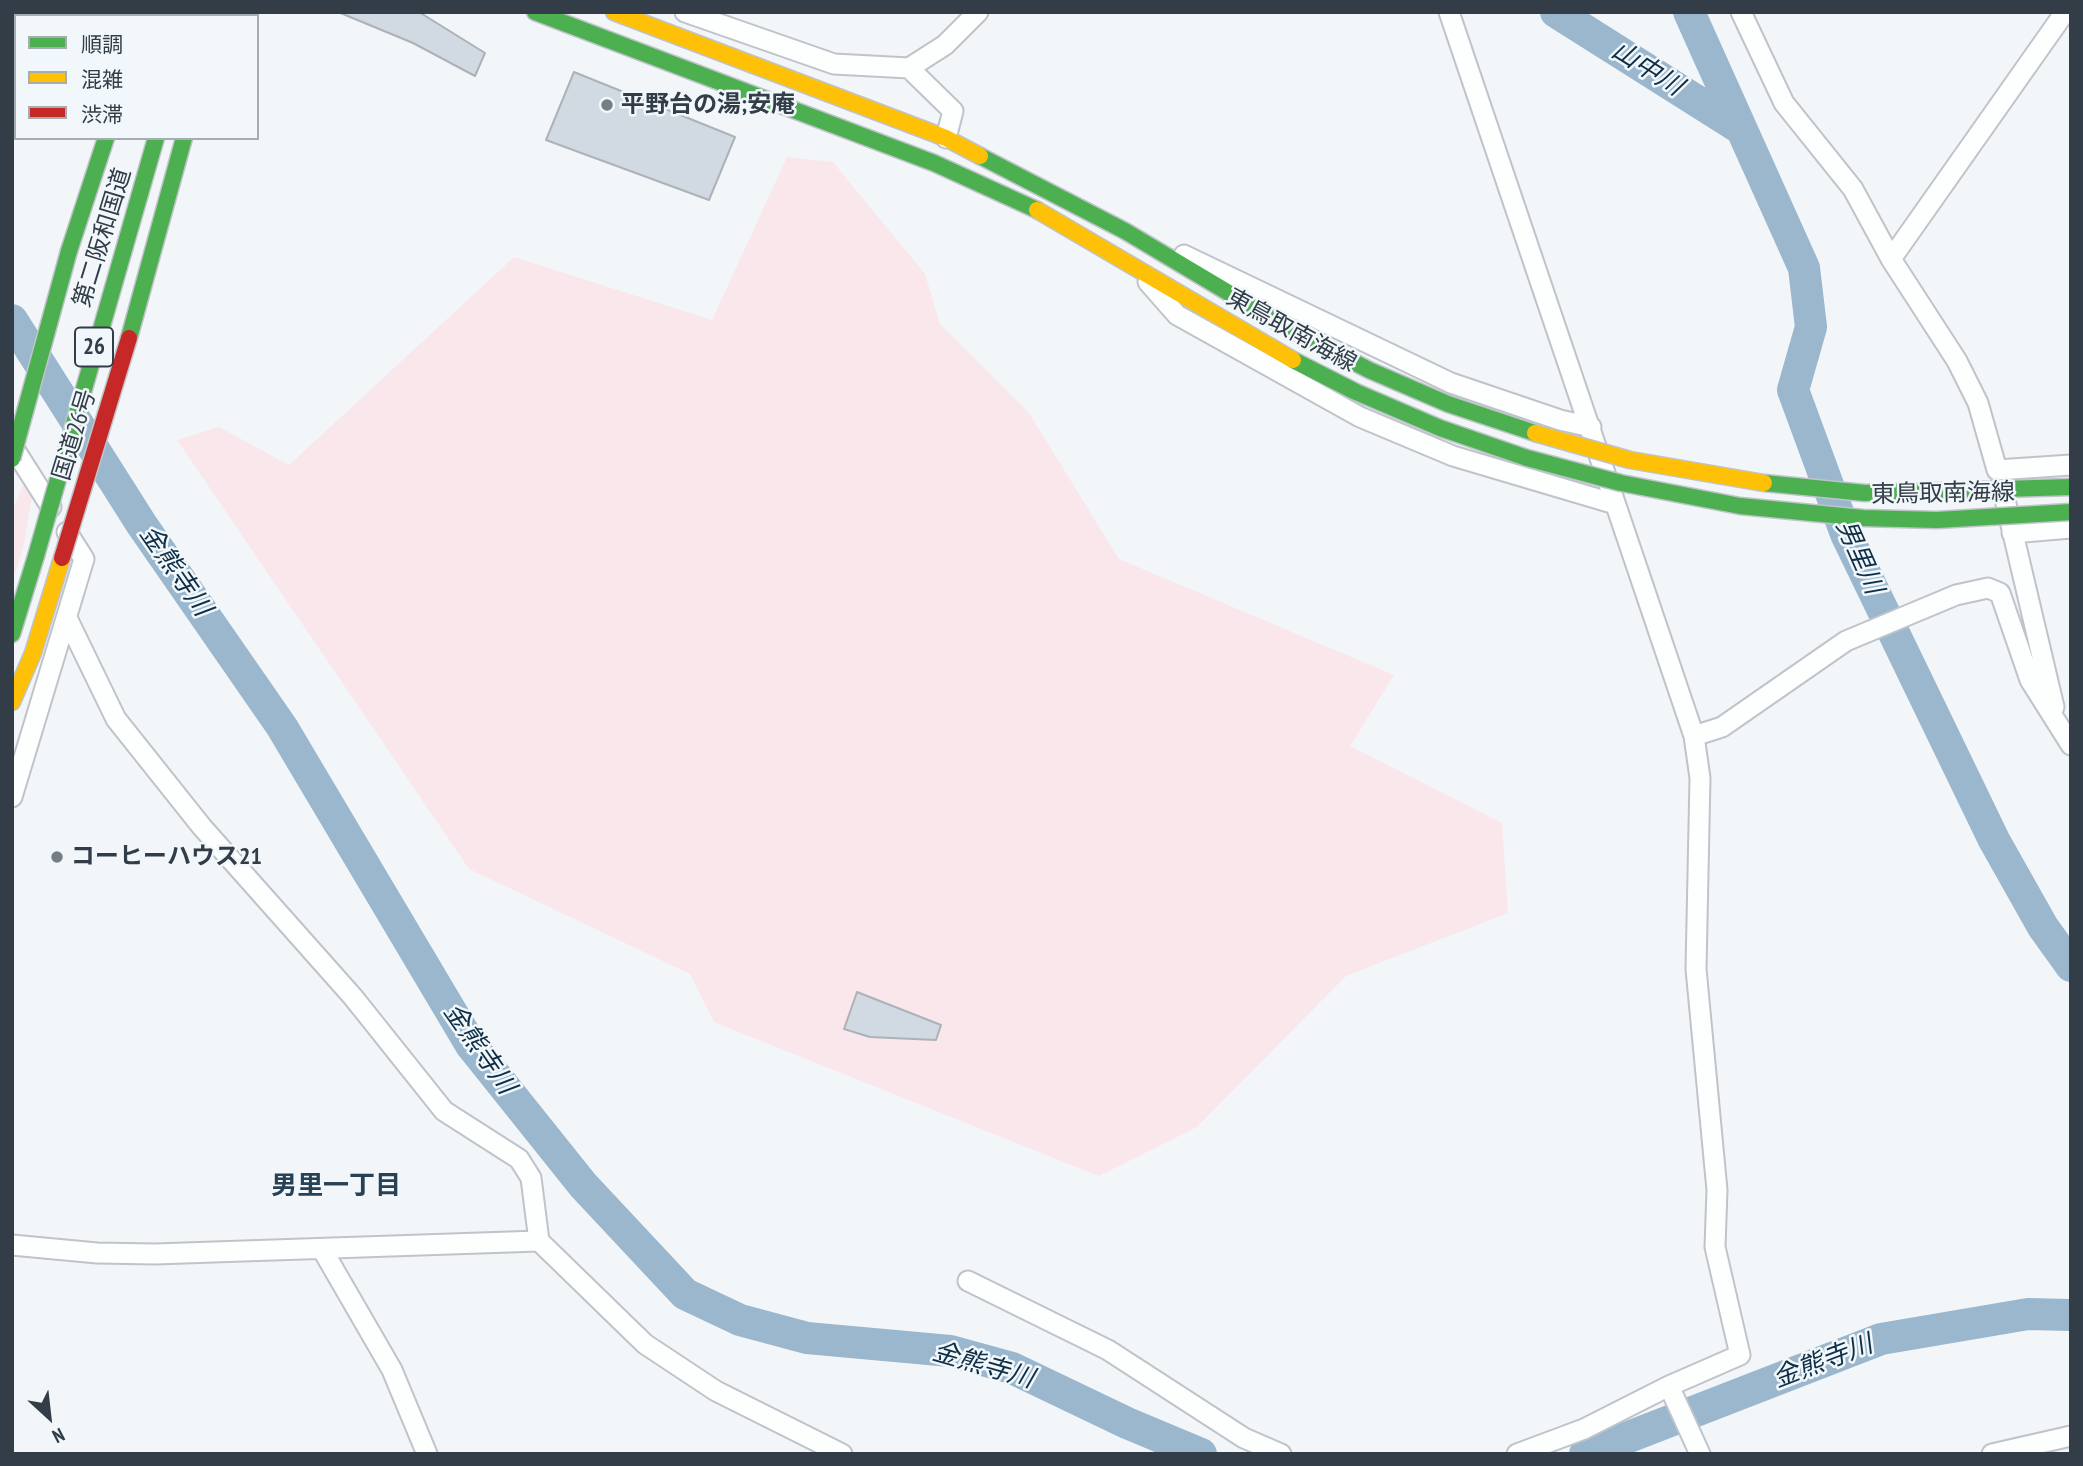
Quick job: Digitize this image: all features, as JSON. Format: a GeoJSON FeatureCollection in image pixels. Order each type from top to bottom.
{"type":"FeatureCollection","features":[{"type":"Feature","properties":{"kind":"main road","name":"東鳥取南海線"},"geometry":{"type":"LineString","coordinates":[[535,12],[934,163],[1038,211],[1268,347],[1356,392],[1440,428],[1527,458],[1621,482],[1740,506],[1863,518],[1937,520],[2071,512]]}},
{"type":"Feature","properties":{"kind":"main road","name":"東鳥取南海線"},"geometry":{"type":"LineString","coordinates":[[614,12],[946,138],[1125,230],[1281,324],[1369,370],[1448,404],[1535,433],[1630,460],[1732,480],[1865,493],[1974,492],[2071,487]]}},
{"type":"Feature","properties":{"kind":"main road","name":"26"},"geometry":{"type":"LineString","coordinates":[[12,459],[69,251],[105,140]]}},
{"type":"Feature","properties":{"kind":"main road","name":"第二阪和国道"},"geometry":{"type":"LineString","coordinates":[[12,634],[155,140]]}},
{"type":"Feature","properties":{"kind":"main road","name":"国道26号"},"geometry":{"type":"LineString","coordinates":[[12,702],[33,653],[62,558],[129,338],[183,140]]}},
{"type":"Feature","properties":{"kind":"street"},"geometry":{"type":"LineString","coordinates":[[685,12],[834,64],[909,68],[945,45],[978,12]]}},
{"type":"Feature","properties":{"kind":"street"},"geometry":{"type":"LineString","coordinates":[[1449,12],[1694,736],[1700,778],[1696,969],[1717,1190],[1715,1247],[1740,1355],[1672,1391],[1517,1454]]}},
{"type":"Feature","properties":{"kind":"street"},"geometry":{"type":"LineString","coordinates":[[1741,12],[1784,103],[1853,189],[1891,259],[1957,361],[1978,403],[1997,470],[2057,721]]}},
{"type":"Feature","properties":{"kind":"street"},"geometry":{"type":"LineString","coordinates":[[1891,259],[2065,12]]}},
{"type":"Feature","properties":{"kind":"street"},"geometry":{"type":"LineString","coordinates":[[909,68],[953,111],[946,138]]}},
{"type":"Feature","properties":{"kind":"street"},"geometry":{"type":"LineString","coordinates":[[1125,230],[1211,266],[1318,321],[1451,383],[1560,420],[1591,427]]}},
{"type":"Feature","properties":{"kind":"street"},"geometry":{"type":"LineString","coordinates":[[1136,268],[1177,315],[1360,417],[1453,456],[1615,504]]}},
{"type":"Feature","properties":{"kind":"street"},"geometry":{"type":"LineString","coordinates":[[12,446],[84,559],[12,797]]}},
{"type":"Feature","properties":{"kind":"street"},"geometry":{"type":"LineString","coordinates":[[1997,470],[2071,465]]}},
{"type":"Feature","properties":{"kind":"street"},"geometry":{"type":"LineString","coordinates":[[2012,533],[2071,528]]}},
{"type":"Feature","properties":{"kind":"street"},"geometry":{"type":"LineString","coordinates":[[1694,736],[1722,727],[1846,641],[1956,595],[1988,588],[2000,593],[2030,680],[2071,745]]}},
{"type":"Feature","properties":{"kind":"street"},"geometry":{"type":"LineString","coordinates":[[67,618],[116,719],[202,827],[353,997],[444,1111],[519,1159],[530,1178],[539,1241],[645,1344],[716,1391],[842,1454]]}},
{"type":"Feature","properties":{"kind":"street"},"geometry":{"type":"LineString","coordinates":[[12,1245],[97,1253],[322,1249],[539,1241]]}},
{"type":"Feature","properties":{"kind":"street"},"geometry":{"type":"LineString","coordinates":[[322,1249],[392,1370],[427,1454]]}},
{"type":"Feature","properties":{"kind":"street"},"geometry":{"type":"LineString","coordinates":[[968,1281],[1108,1350],[1244,1438],[1281,1454]]}},
{"type":"Feature","properties":{"kind":"street"},"geometry":{"type":"LineString","coordinates":[[1672,1391],[1700,1454]]}},
{"type":"Feature","properties":{"kind":"street"},"geometry":{"type":"LineString","coordinates":[[1992,1454],[2071,1436]]}},
{"type":"Feature","properties":{"kind":"shaded area"},"geometry":{"type":"Polygon","coordinates":[[[787,157],[833,162],[925,274],[940,324],[1029,413],[1119,559],[1394,675],[1350,746],[1502,823],[1508,913],[1346,976],[1197,1127],[1099,1176],[714,1022],[690,974],[469,869],[177,440],[219,427],[289,465],[514,257],[712,320],[787,157]]]}},
{"type":"Feature","properties":{"kind":"shaded area"},"geometry":{"type":"Polygon","coordinates":[[[24,483],[32,497],[23,549],[12,582],[12,511],[24,483]]]}},
{"type":"Feature","properties":{"kind":"building"},"geometry":{"type":"Polygon","coordinates":[[[338,12],[419,12],[485,53],[475,76],[413,43],[338,12]]]}},
{"type":"Feature","properties":{"kind":"building","name":"平野台の湯;安庵"},"geometry":{"type":"Polygon","coordinates":[[[574,72],[735,137],[709,200],[546,140],[574,72]]]}},
{"type":"Feature","properties":{"kind":"building"},"geometry":{"type":"Polygon","coordinates":[[[857,992],[941,1025],[936,1040],[870,1037],[844,1029],[857,992]]]}},
{"type":"Feature","properties":{"kind":"waterway","name":"山中川"},"geometry":{"type":"LineString","coordinates":[[1556,12],[1738,127]]}},
{"type":"Feature","properties":{"kind":"waterway","name":"男里川"},"geometry":{"type":"LineString","coordinates":[[1689,12],[1804,268],[1811,327],[1793,390],[1846,534],[1994,840],[2043,927],[2071,966]]}},
{"type":"Feature","properties":{"kind":"waterway","name":"金熊寺川"},"geometry":{"type":"LineString","coordinates":[[12,320],[142,525],[282,727],[471,1045],[583,1185],[685,1294],[740,1320],[807,1338],[950,1351],[1012,1368],[1127,1423],[1201,1454]]}},
{"type":"Feature","properties":{"kind":"waterway","name":"金熊寺川"},"geometry":{"type":"LineString","coordinates":[[1585,1454],[1881,1339],[2028,1314],[2071,1315]]}},
{"type":"Feature","properties":{"kind":"traffic: fast"},"geometry":{"type":"LineString","coordinates":[[535,12],[934,163],[1037,210]]}},
{"type":"Feature","properties":{"kind":"traffic: fast"},"geometry":{"type":"LineString","coordinates":[[69,251],[105,140]]}},
{"type":"Feature","properties":{"kind":"traffic: fast"},"geometry":{"type":"LineString","coordinates":[[36,556],[155,140]]}},
{"type":"Feature","properties":{"kind":"traffic: fast"},"geometry":{"type":"LineString","coordinates":[[129,338],[183,140]]}},
{"type":"Feature","properties":{"kind":"traffic: fast"},"geometry":{"type":"LineString","coordinates":[[980,156],[1125,231],[1281,324],[1369,370],[1448,404],[1535,433]]}},
{"type":"Feature","properties":{"kind":"traffic: fast"},"geometry":{"type":"LineString","coordinates":[[12,459],[69,251]]}},
{"type":"Feature","properties":{"kind":"traffic: fast"},"geometry":{"type":"LineString","coordinates":[[1293,360],[1356,392],[1440,428],[1527,458]]}},
{"type":"Feature","properties":{"kind":"traffic: fast"},"geometry":{"type":"LineString","coordinates":[[1527,458],[1621,483],[1740,506],[1863,518],[1937,520],[2071,512]]}},
{"type":"Feature","properties":{"kind":"traffic: fast"},"geometry":{"type":"LineString","coordinates":[[1764,483],[1865,493],[2071,487]]}},
{"type":"Feature","properties":{"kind":"traffic: fast"},"geometry":{"type":"LineString","coordinates":[[12,634],[36,556]]}},
{"type":"Feature","properties":{"kind":"traffic: slow"},"geometry":{"type":"LineString","coordinates":[[614,12],[946,138],[980,156]]}},
{"type":"Feature","properties":{"kind":"traffic: slow"},"geometry":{"type":"LineString","coordinates":[[1037,210],[1293,360]]}},
{"type":"Feature","properties":{"kind":"traffic: slow"},"geometry":{"type":"LineString","coordinates":[[1535,433],[1630,460],[1764,483]]}},
{"type":"Feature","properties":{"kind":"traffic: slow"},"geometry":{"type":"LineString","coordinates":[[12,702],[33,653],[62,558]]}},
{"type":"Feature","properties":{"kind":"traffic: jam"},"geometry":{"type":"LineString","coordinates":[[62,558],[129,338]]}},
{"type":"Feature","properties":{"kind":"place","name":"平野台の湯;安庵"},"geometry":{"type":"Point","coordinates":[607,105]}},
{"type":"Feature","properties":{"kind":"place","name":"コーヒーハウス21"},"geometry":{"type":"Point","coordinates":[57,857]}},
{"type":"Feature","properties":{"kind":"district","name":"男里一丁目"},"geometry":{"type":"Point","coordinates":[336,1187]}}]}
